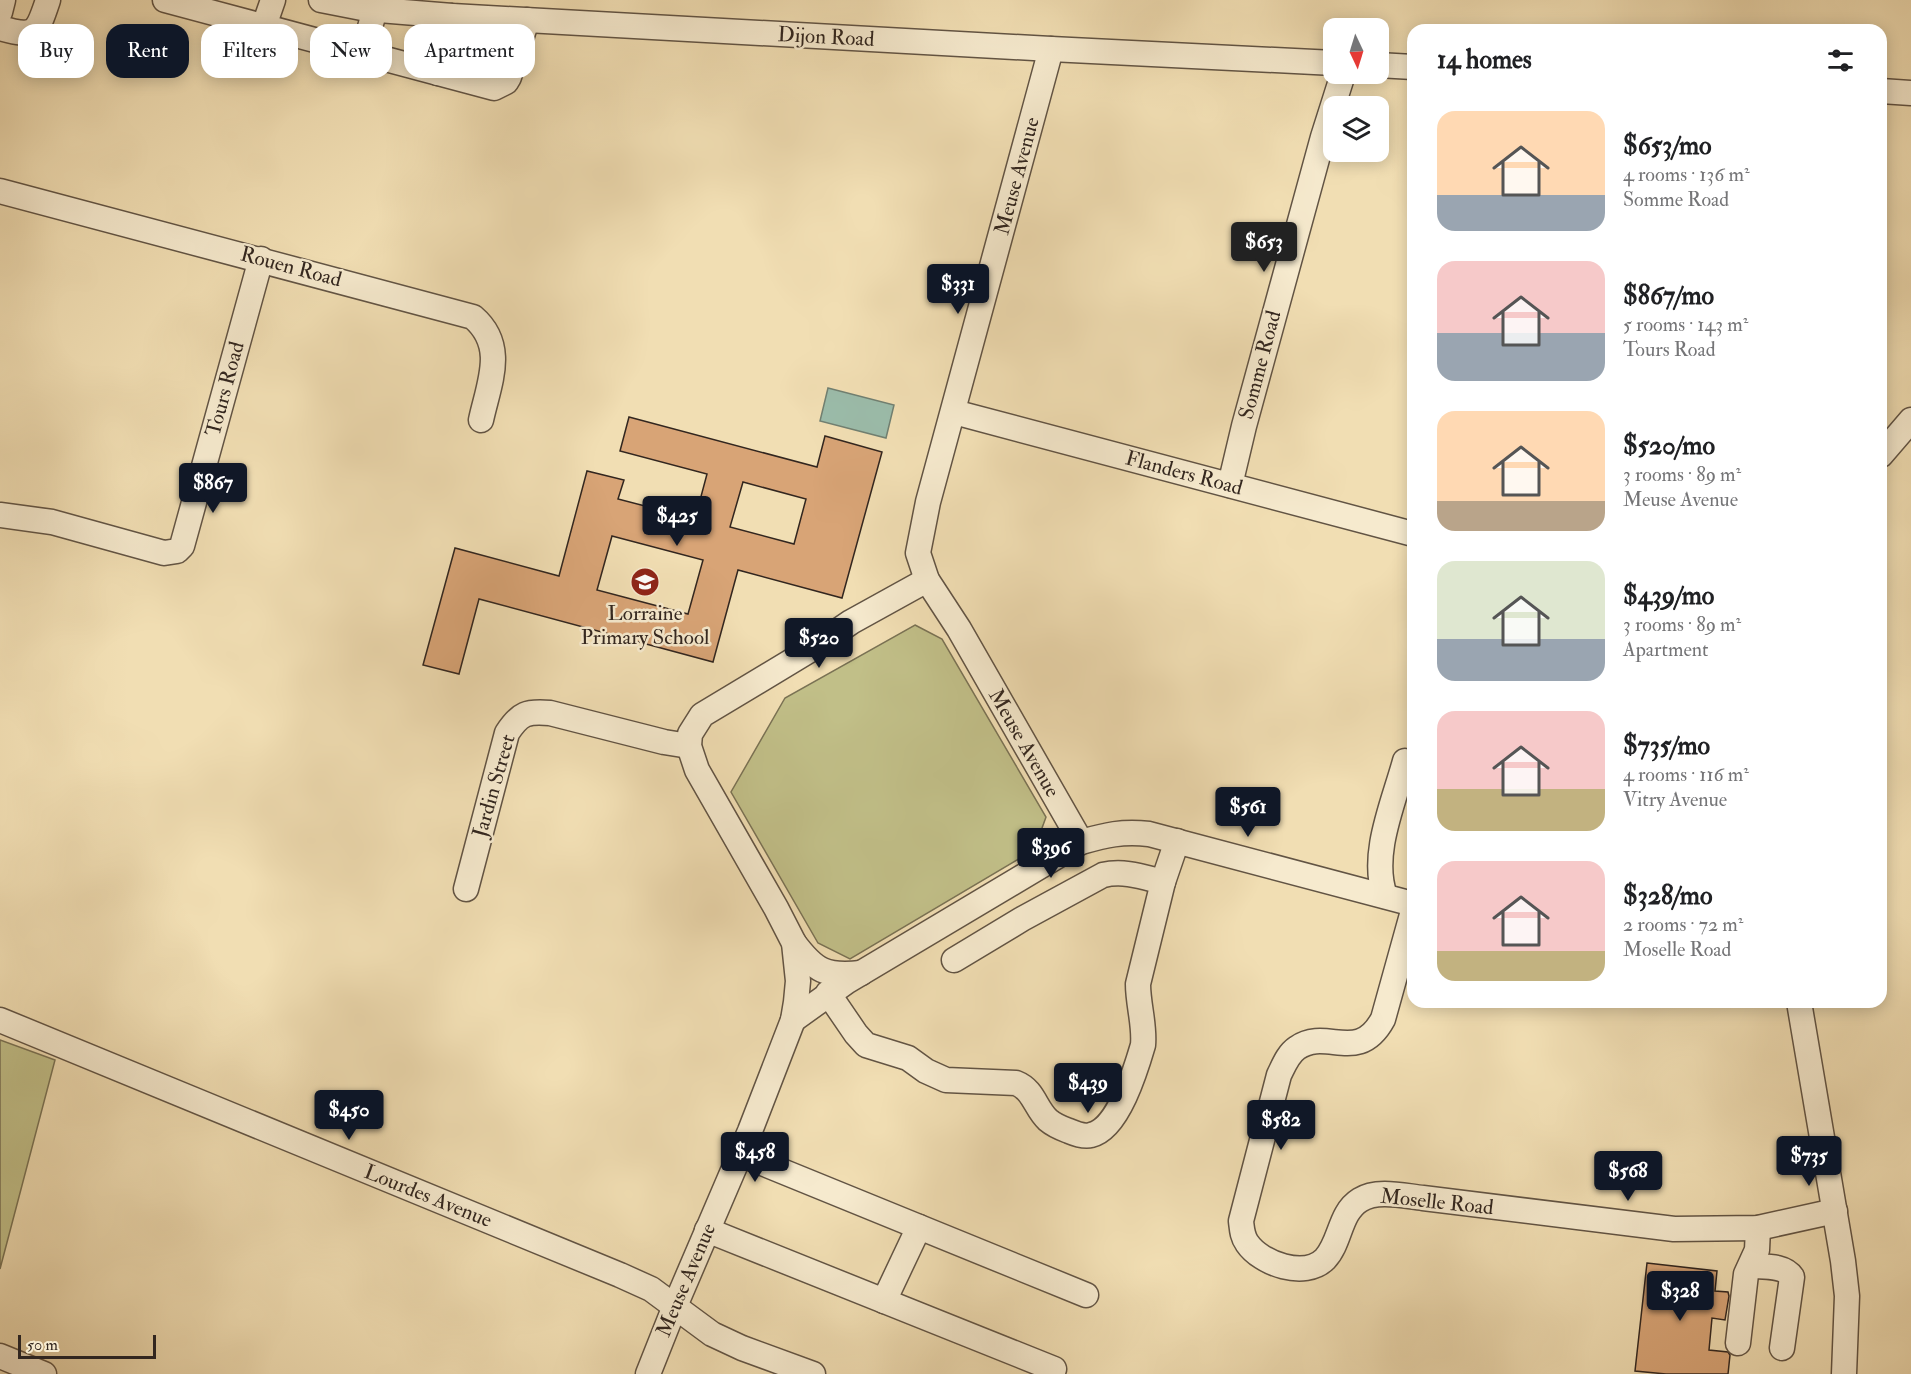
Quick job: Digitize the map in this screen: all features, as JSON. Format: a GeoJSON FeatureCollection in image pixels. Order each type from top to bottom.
{"type":"FeatureCollection","features":[{"type":"Feature","properties":{"kind":"street"},"geometry":{"type":"LineString","coordinates":[[0,12],[3,0]]}},
{"type":"Feature","properties":{"kind":"street"},"geometry":{"type":"LineString","coordinates":[[0,28],[22,34],[35,30],[48,0]]}},
{"type":"Feature","properties":{"kind":"street"},"geometry":{"type":"LineString","coordinates":[[165,0],[256,24]]}},
{"type":"Feature","properties":{"kind":"street"},"geometry":{"type":"LineString","coordinates":[[265,24],[273,0]]}},
{"type":"Feature","properties":{"kind":"street"},"geometry":{"type":"LineString","coordinates":[[315,24],[322,0]]}},
{"type":"Feature","properties":{"kind":"street","name":"Dijon Road"},"geometry":{"type":"LineString","coordinates":[[322,0],[375,9],[452,16],[1323,62]]}},
{"type":"Feature","properties":{"kind":"street"},"geometry":{"type":"LineString","coordinates":[[371,24],[375,9]]}},
{"type":"Feature","properties":{"kind":"street"},"geometry":{"type":"LineString","coordinates":[[450,24],[452,16]]}},
{"type":"Feature","properties":{"kind":"street"},"geometry":{"type":"LineString","coordinates":[[526,24],[527,20]]}},
{"type":"Feature","properties":{"kind":"street","name":"Meuse Avenue"},"geometry":{"type":"LineString","coordinates":[[794,1020],[828,993],[1081,843],[959,629],[927,580],[918,553],[928,502],[1051,49]]}},
{"type":"Feature","properties":{"kind":"street"},"geometry":{"type":"LineString","coordinates":[[1389,66],[1407,67]]}},
{"type":"Feature","properties":{"kind":"street"},"geometry":{"type":"LineString","coordinates":[[457,78],[494,88],[506,82],[507,78]]}},
{"type":"Feature","properties":{"kind":"street","name":"Somme Road"},"geometry":{"type":"LineString","coordinates":[[1230,484],[1320,149],[1340,84]]}},
{"type":"Feature","properties":{"kind":"street"},"geometry":{"type":"LineString","coordinates":[[1887,92],[1911,93]]}},
{"type":"Feature","properties":{"kind":"street","name":"Rouen Road"},"geometry":{"type":"LineString","coordinates":[[0,191],[473,316],[483,325],[493,346],[493,368],[481,420]]}},
{"type":"Feature","properties":{"kind":"street","name":"Tours Road"},"geometry":{"type":"LineString","coordinates":[[0,514],[52,522],[164,553],[177,551],[182,546],[261,259]]}},
{"type":"Feature","properties":{"kind":"street","name":"Flanders Road"},"geometry":{"type":"LineString","coordinates":[[954,412],[1407,532]]}},
{"type":"Feature","properties":{"kind":"street"},"geometry":{"type":"LineString","coordinates":[[1887,448],[1911,420]]}},
{"type":"Feature","properties":{"kind":"street"},"geometry":{"type":"LineString","coordinates":[[689,746],[690,734],[702,715],[810,650],[851,622],[927,580]]}},
{"type":"Feature","properties":{"kind":"street","name":"Jardin Street"},"geometry":{"type":"LineString","coordinates":[[466,889],[507,733],[523,714],[550,713],[689,746]]}},
{"type":"Feature","properties":{"kind":"street","name":"Meuse Avenue"},"geometry":{"type":"LineString","coordinates":[[689,746],[697,770],[794,943],[807,961],[817,969],[833,974],[863,972]]}},
{"type":"Feature","properties":{"kind":"street"},"geometry":{"type":"LineString","coordinates":[[1386,896],[1381,883],[1381,858],[1386,830],[1405,761]]}},
{"type":"Feature","properties":{"kind":"street"},"geometry":{"type":"LineString","coordinates":[[1081,843],[1124,832],[1149,834],[1407,902]]}},
{"type":"Feature","properties":{"kind":"street"},"geometry":{"type":"LineString","coordinates":[[828,993],[855,1034],[866,1045],[908,1058],[926,1071],[946,1080],[1016,1083],[1024,1086],[1046,1119],[1074,1134],[1090,1136],[1108,1124],[1118,1110],[1141,1053],[1144,1035],[1138,1000],[1138,984],[1163,882],[1176,841]]}},
{"type":"Feature","properties":{"kind":"street"},"geometry":{"type":"LineString","coordinates":[[954,960],[1022,919],[1103,875],[1129,873],[1163,882]]}},
{"type":"Feature","properties":{"kind":"street","name":"Moselle Road"},"geometry":{"type":"LineString","coordinates":[[1407,933],[1383,1019],[1378,1029],[1364,1041],[1352,1044],[1314,1042],[1304,1044],[1286,1059],[1279,1075],[1241,1221],[1243,1235],[1255,1252],[1281,1265],[1307,1269],[1317,1265],[1331,1251],[1346,1215],[1353,1205],[1371,1195],[1414,1197],[1674,1229],[1758,1228],[1835,1211]]}},
{"type":"Feature","properties":{"kind":"street","name":"Meuse Avenue"},"geometry":{"type":"LineString","coordinates":[[648,1374],[794,1020],[798,981],[794,943]]}},
{"type":"Feature","properties":{"kind":"street"},"geometry":{"type":"LineString","coordinates":[[1796,1008],[1835,1211],[1847,1296],[1844,1374]]}},
{"type":"Feature","properties":{"kind":"street","name":"Lourdes Avenue"},"geometry":{"type":"LineString","coordinates":[[0,1020],[620,1275],[651,1289],[712,1334],[813,1374]]}},
{"type":"Feature","properties":{"kind":"street"},"geometry":{"type":"LineString","coordinates":[[740,1154],[1086,1295]]}},
{"type":"Feature","properties":{"kind":"street"},"geometry":{"type":"LineString","coordinates":[[884,1301],[919,1227]]}},
{"type":"Feature","properties":{"kind":"street"},"geometry":{"type":"LineString","coordinates":[[1738,1343],[1746,1274],[1757,1250],[1758,1228]]}},
{"type":"Feature","properties":{"kind":"street"},"geometry":{"type":"LineString","coordinates":[[707,1230],[1054,1369]]}},
{"type":"Feature","properties":{"kind":"street"},"geometry":{"type":"LineString","coordinates":[[1751,1266],[1783,1269],[1792,1278],[1782,1348]]}},
{"type":"Feature","properties":{"kind":"street"},"geometry":{"type":"LineString","coordinates":[[0,1356],[44,1374]]}},
{"type":"Feature","properties":{"kind":"shaded area"},"geometry":{"type":"Polygon","coordinates":[[[828,388],[894,405],[886,438],[820,421],[828,388]]]}},
{"type":"Feature","properties":{"kind":"shaded area"},"geometry":{"type":"Polygon","coordinates":[[[915,625],[942,639],[1046,817],[1034,850],[850,959],[818,943],[731,792],[785,698],[915,625]]]}},
{"type":"Feature","properties":{"kind":"shaded area"},"geometry":{"type":"Polygon","coordinates":[[[0,1040],[55,1060],[0,1269],[0,1040]]]}},
{"type":"Feature","properties":{"kind":"building"},"geometry":{"type":"Polygon","coordinates":[[[629,417],[817,467],[825,436],[882,452],[842,598],[738,570],[713,662],[479,599],[459,674],[423,665],[455,548],[559,576],[587,471],[624,480],[618,499],[695,519],[707,474],[620,451],[629,417]],[[743,482],[730,527],[794,544],[806,499],[743,482]],[[612,536],[597,590],[688,614],[703,560],[612,536]]]}},
{"type":"Feature","properties":{"kind":"building"},"geometry":{"type":"Polygon","coordinates":[[[1647,1263],[1717,1271],[1715,1291],[1728,1292],[1729,1296],[1725,1320],[1712,1318],[1709,1350],[1728,1352],[1730,1355],[1728,1374],[1666,1374],[1635,1371],[1647,1263]]]}},
{"type":"Feature","properties":{"kind":"place","name":"Lorraine Primary School"},"geometry":{"type":"Point","coordinates":[645,582]}}]}
